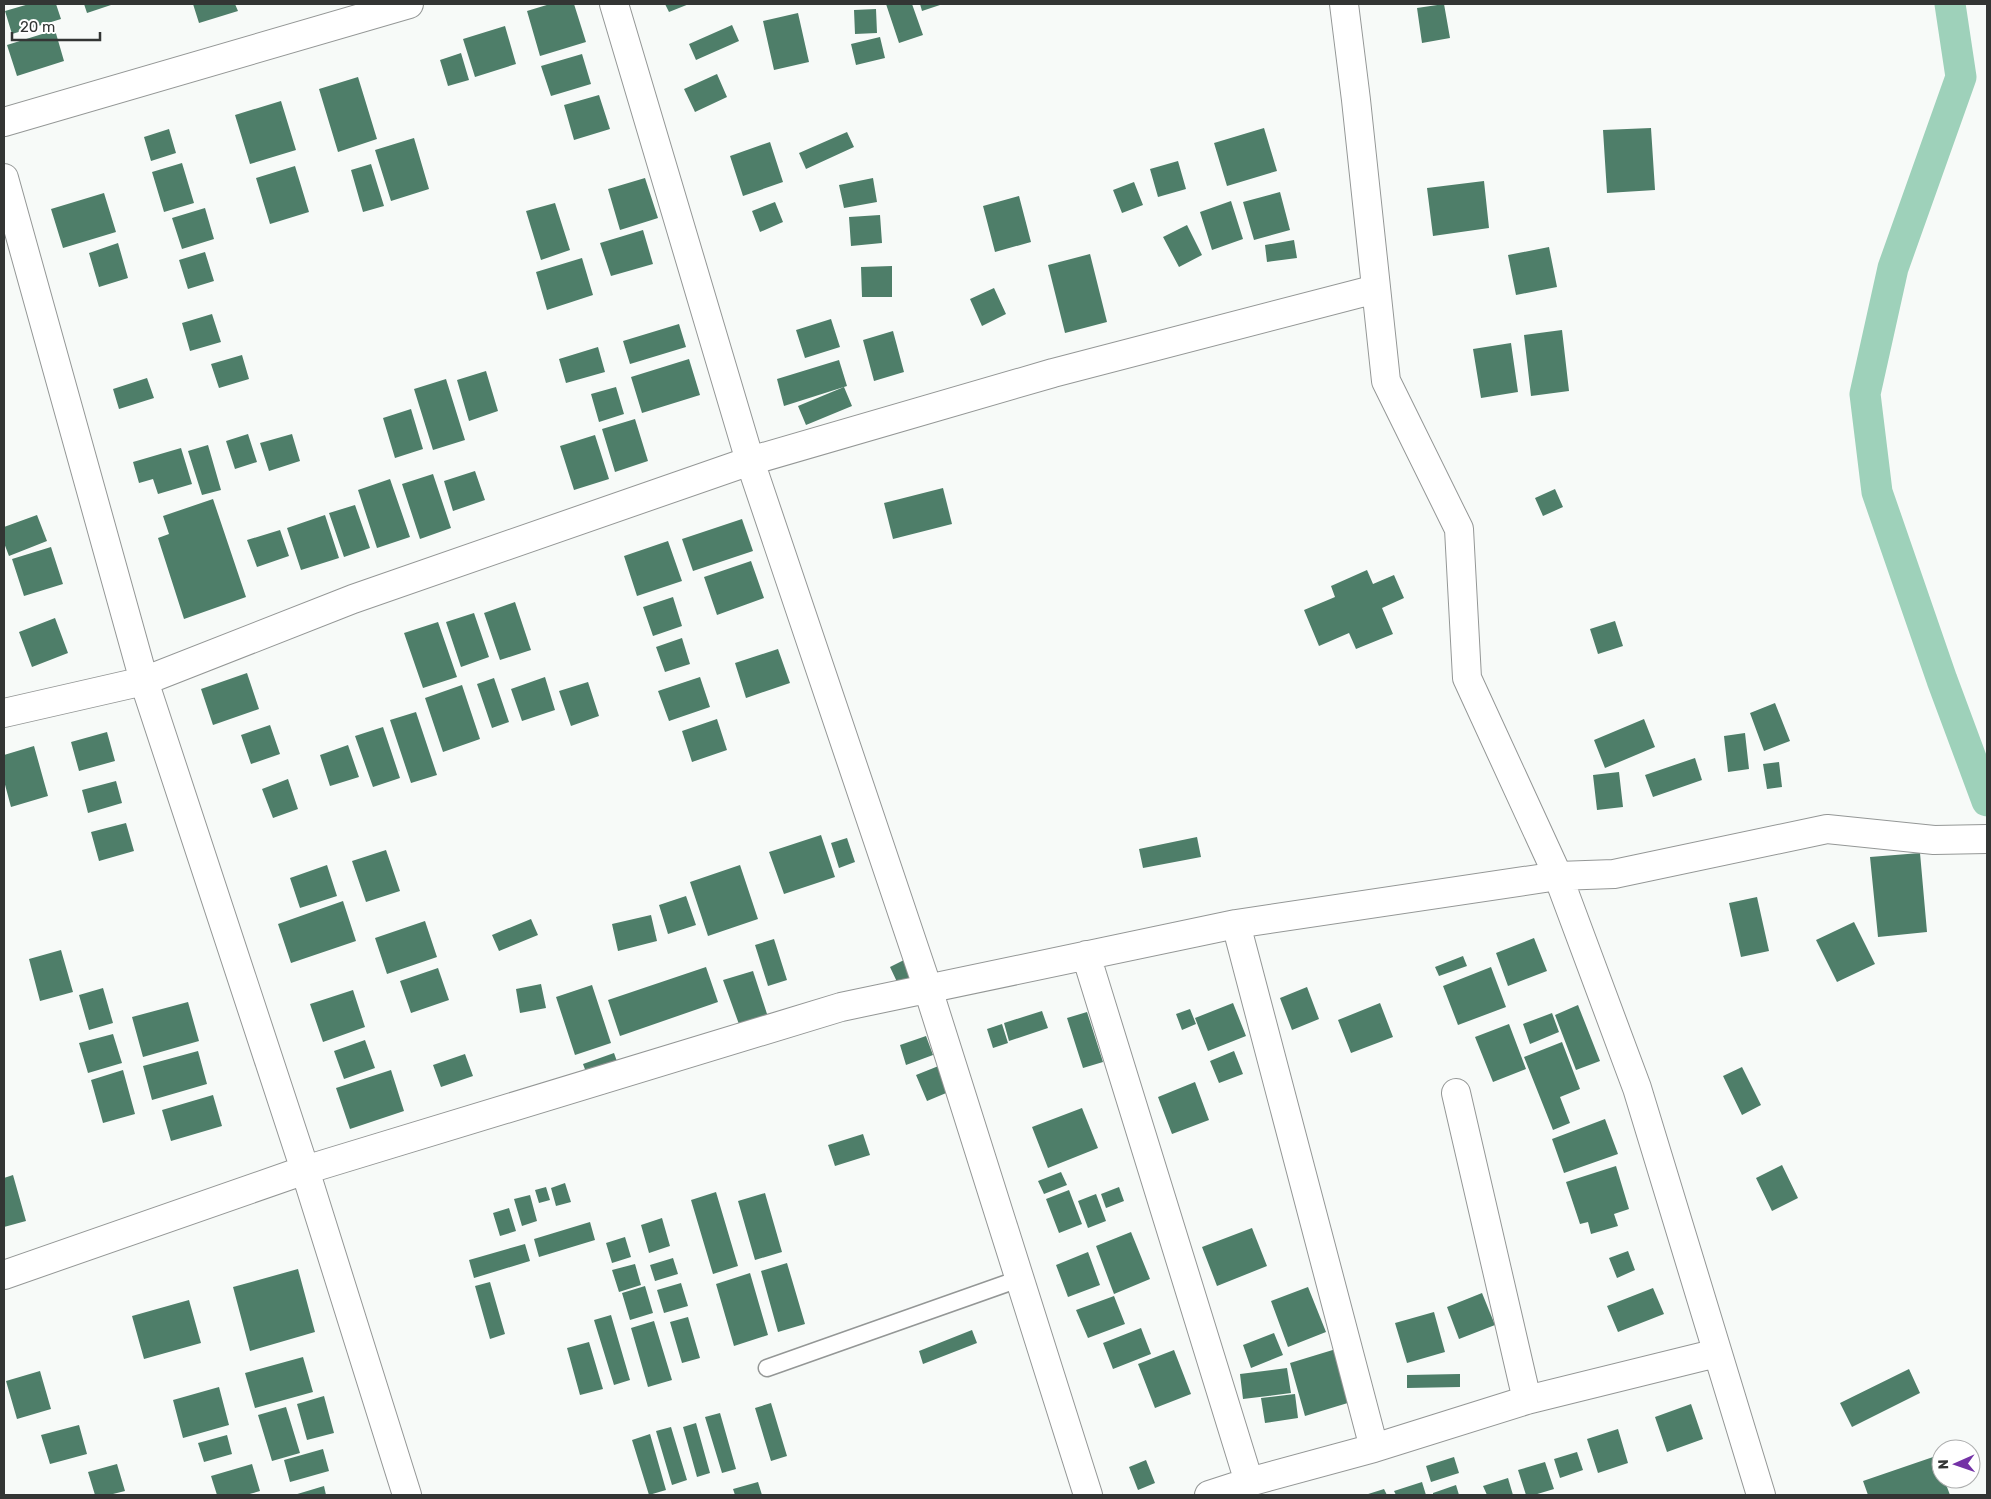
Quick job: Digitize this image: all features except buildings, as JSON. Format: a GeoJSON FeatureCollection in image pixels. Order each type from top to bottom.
{"type":"FeatureCollection","features":[{"type":"Feature","properties":{"kind":"street"},"geometry":{"type":"LineString","coordinates":[[4,122],[409,4]]}},
{"type":"Feature","properties":{"kind":"street"},"geometry":{"type":"LineString","coordinates":[[614,4],[750,461],[928,989],[1088,1495]]}},
{"type":"Feature","properties":{"kind":"street"},"geometry":{"type":"LineString","coordinates":[[1344,4],[1386,381],[1459,528],[1468,678],[1558,876],[1637,1088],[1761,1495]]}},
{"type":"Feature","properties":{"kind":"street"},"geometry":{"type":"LineString","coordinates":[[4,178],[144,681],[305,1170],[407,1495]]}},
{"type":"Feature","properties":{"kind":"street"},"geometry":{"type":"LineString","coordinates":[[4,713],[144,681],[353,599],[750,461],[1053,373],[1376,288]]}},
{"type":"Feature","properties":{"kind":"street"},"geometry":{"type":"LineString","coordinates":[[4,1275],[305,1170],[841,1007],[1236,924],[1558,876],[1614,874],[1827,829],[1934,840],[1987,840]]}},
{"type":"Feature","properties":{"kind":"street"},"geometry":{"type":"LineString","coordinates":[[1236,924],[1374,1448]]}},
{"type":"Feature","properties":{"kind":"street"},"geometry":{"type":"LineString","coordinates":[[1086,955],[1249,1482]]}},
{"type":"Feature","properties":{"kind":"street"},"geometry":{"type":"LineString","coordinates":[[1456,1093],[1527,1400]]}},
{"type":"Feature","properties":{"kind":"street"},"geometry":{"type":"LineString","coordinates":[[1208,1495],[1374,1448],[1527,1400],[1718,1353]]}},
{"type":"Feature","properties":{"kind":"lane"},"geometry":{"type":"LineString","coordinates":[[767,1368],[1020,1279]]}},
{"type":"Feature","properties":{"kind":"waterway"},"geometry":{"type":"LineString","coordinates":[[1950,4],[1961,77],[1893,268],[1865,394],[1877,492],[1942,680],[1987,801]]}}]}
